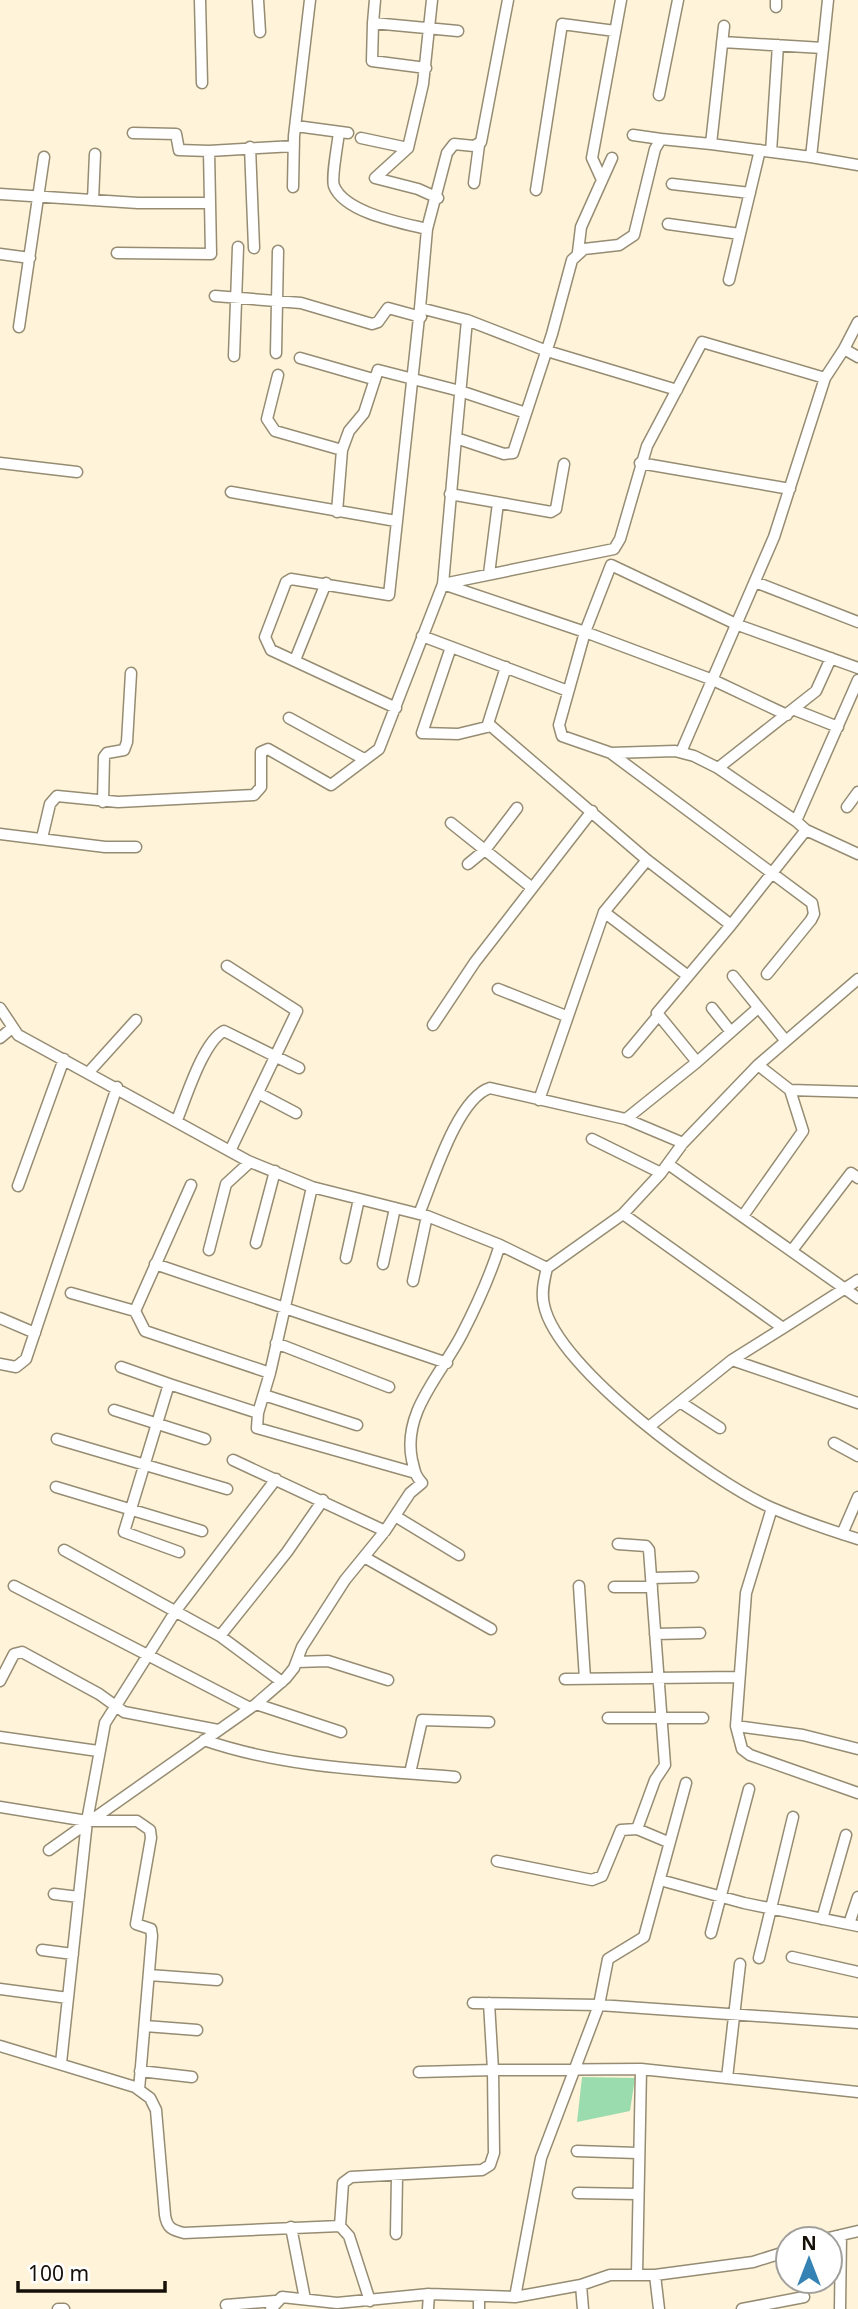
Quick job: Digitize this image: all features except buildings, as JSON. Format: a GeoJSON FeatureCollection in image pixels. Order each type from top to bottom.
{"type":"FeatureCollection","features":[{"type":"Feature","properties":{"kind":"street"},"geometry":{"type":"LineString","coordinates":[[200,0],[202,83]]}},
{"type":"Feature","properties":{"kind":"street"},"geometry":{"type":"LineString","coordinates":[[257,0],[260,32]]}},
{"type":"Feature","properties":{"kind":"street"},"geometry":{"type":"LineString","coordinates":[[293,187],[294,146],[310,0]]}},
{"type":"Feature","properties":{"kind":"street"},"geometry":{"type":"LineString","coordinates":[[375,0],[372,61],[426,68]]}},
{"type":"Feature","properties":{"kind":"street"},"geometry":{"type":"LineString","coordinates":[[432,0],[426,68],[408,148],[375,178],[418,189],[438,198]]}},
{"type":"Feature","properties":{"kind":"street"},"geometry":{"type":"LineString","coordinates":[[474,183],[508,0]]}},
{"type":"Feature","properties":{"kind":"street"},"geometry":{"type":"LineString","coordinates":[[602,180],[593,158],[621,0]]}},
{"type":"Feature","properties":{"kind":"street"},"geometry":{"type":"LineString","coordinates":[[659,96],[678,0]]}},
{"type":"Feature","properties":{"kind":"street"},"geometry":{"type":"LineString","coordinates":[[811,157],[828,0]]}},
{"type":"Feature","properties":{"kind":"street"},"geometry":{"type":"LineString","coordinates":[[373,23],[458,31]]}},
{"type":"Feature","properties":{"kind":"street"},"geometry":{"type":"LineString","coordinates":[[536,190],[562,24],[615,31]]}},
{"type":"Feature","properties":{"kind":"street"},"geometry":{"type":"LineString","coordinates":[[710,144],[724,26]]}},
{"type":"Feature","properties":{"kind":"street"},"geometry":{"type":"LineString","coordinates":[[722,42],[823,48]]}},
{"type":"Feature","properties":{"kind":"street"},"geometry":{"type":"LineString","coordinates":[[729,280],[750,193],[765,151],[778,45]]}},
{"type":"Feature","properties":{"kind":"street"},"geometry":{"type":"LineString","coordinates":[[296,126],[343,132],[333,178],[336,190],[368,213],[427,229]]}},
{"type":"Feature","properties":{"kind":"street"},"geometry":{"type":"LineString","coordinates":[[133,133],[176,134],[178,150],[294,146]]}},
{"type":"Feature","properties":{"kind":"street"},"geometry":{"type":"LineString","coordinates":[[633,135],[858,164]]}},
{"type":"Feature","properties":{"kind":"street"},"geometry":{"type":"LineString","coordinates":[[361,138],[408,148]]}},
{"type":"Feature","properties":{"kind":"street"},"geometry":{"type":"LineString","coordinates":[[578,252],[619,245],[634,235],[655,149],[661,139]]}},
{"type":"Feature","properties":{"kind":"street"},"geometry":{"type":"LineString","coordinates":[[396,708],[271,650],[266,644],[270,620],[286,582],[296,578],[389,595],[421,312],[427,229],[438,198],[449,149],[454,144],[479,145]]}},
{"type":"Feature","properties":{"kind":"street"},"geometry":{"type":"LineString","coordinates":[[250,147],[254,248]]}},
{"type":"Feature","properties":{"kind":"street"},"geometry":{"type":"LineString","coordinates":[[117,253],[211,254],[209,151]]}},
{"type":"Feature","properties":{"kind":"street"},"geometry":{"type":"LineString","coordinates":[[93,200],[95,154]]}},
{"type":"Feature","properties":{"kind":"street"},"geometry":{"type":"LineString","coordinates":[[19,327],[44,157]]}},
{"type":"Feature","properties":{"kind":"street"},"geometry":{"type":"LineString","coordinates":[[456,438],[510,454],[547,351],[568,273],[578,252],[582,227],[612,158]]}},
{"type":"Feature","properties":{"kind":"street"},"geometry":{"type":"LineString","coordinates":[[672,184],[750,193]]}},
{"type":"Feature","properties":{"kind":"street"},"geometry":{"type":"LineString","coordinates":[[0,194],[39,198],[210,204]]}},
{"type":"Feature","properties":{"kind":"street"},"geometry":{"type":"LineString","coordinates":[[668,225],[740,234]]}},
{"type":"Feature","properties":{"kind":"street"},"geometry":{"type":"LineString","coordinates":[[234,356],[238,247]]}},
{"type":"Feature","properties":{"kind":"street"},"geometry":{"type":"LineString","coordinates":[[276,353],[278,251]]}},
{"type":"Feature","properties":{"kind":"street"},"geometry":{"type":"LineString","coordinates":[[0,254],[30,258]]}},
{"type":"Feature","properties":{"kind":"street"},"geometry":{"type":"LineString","coordinates":[[215,296],[277,300],[316,306],[372,324],[378,322],[388,308],[467,320],[547,351],[677,390]]}},
{"type":"Feature","properties":{"kind":"street"},"geometry":{"type":"LineString","coordinates":[[42,838],[50,804],[57,796],[103,802],[254,795],[261,787],[261,752],[268,749],[331,785],[379,749],[443,584],[467,320]]}},
{"type":"Feature","properties":{"kind":"street"},"geometry":{"type":"LineString","coordinates":[[681,752],[755,582],[790,489],[825,378],[858,322]]}},
{"type":"Feature","properties":{"kind":"street"},"geometry":{"type":"LineString","coordinates":[[443,584],[614,549],[620,539],[640,463],[702,342],[825,378]]}},
{"type":"Feature","properties":{"kind":"street"},"geometry":{"type":"LineString","coordinates":[[844,349],[858,357]]}},
{"type":"Feature","properties":{"kind":"street"},"geometry":{"type":"LineString","coordinates":[[300,358],[373,379]]}},
{"type":"Feature","properties":{"kind":"street"},"geometry":{"type":"LineString","coordinates":[[337,512],[342,450],[349,431],[364,413],[373,379],[381,369],[526,413]]}},
{"type":"Feature","properties":{"kind":"street"},"geometry":{"type":"LineString","coordinates":[[278,375],[267,419],[269,426],[275,431],[342,450]]}},
{"type":"Feature","properties":{"kind":"street"},"geometry":{"type":"LineString","coordinates":[[0,463],[77,472]]}},
{"type":"Feature","properties":{"kind":"street"},"geometry":{"type":"LineString","coordinates":[[640,463],[790,489]]}},
{"type":"Feature","properties":{"kind":"street"},"geometry":{"type":"LineString","coordinates":[[450,494],[553,512],[564,464]]}},
{"type":"Feature","properties":{"kind":"street"},"geometry":{"type":"LineString","coordinates":[[231,492],[396,521]]}},
{"type":"Feature","properties":{"kind":"street"},"geometry":{"type":"LineString","coordinates":[[489,574],[498,503]]}},
{"type":"Feature","properties":{"kind":"street"},"geometry":{"type":"LineString","coordinates":[[767,974],[814,914],[812,903],[611,753],[562,736],[559,724],[585,632],[611,565],[738,625],[858,668]]}},
{"type":"Feature","properties":{"kind":"street"},"geometry":{"type":"LineString","coordinates":[[755,582],[858,622]]}},
{"type":"Feature","properties":{"kind":"street"},"geometry":{"type":"LineString","coordinates":[[295,660],[326,583]]}},
{"type":"Feature","properties":{"kind":"street"},"geometry":{"type":"LineString","coordinates":[[443,584],[585,632],[791,712],[838,727]]}},
{"type":"Feature","properties":{"kind":"street"},"geometry":{"type":"LineString","coordinates":[[422,636],[568,691]]}},
{"type":"Feature","properties":{"kind":"street"},"geometry":{"type":"LineString","coordinates":[[451,647],[422,733],[458,734],[491,726],[647,860],[731,925]]}},
{"type":"Feature","properties":{"kind":"street"},"geometry":{"type":"LineString","coordinates":[[718,768],[816,691],[831,658]]}},
{"type":"Feature","properties":{"kind":"street"},"geometry":{"type":"LineString","coordinates":[[487,727],[506,667]]}},
{"type":"Feature","properties":{"kind":"street"},"geometry":{"type":"LineString","coordinates":[[103,802],[104,757],[107,753],[124,750],[127,742],[131,673]]}},
{"type":"Feature","properties":{"kind":"street"},"geometry":{"type":"LineString","coordinates":[[796,821],[858,680]]}},
{"type":"Feature","properties":{"kind":"street"},"geometry":{"type":"LineString","coordinates":[[289,718],[364,759]]}},
{"type":"Feature","properties":{"kind":"street"},"geometry":{"type":"LineString","coordinates":[[611,753],[681,752],[718,768],[806,830],[858,854]]}},
{"type":"Feature","properties":{"kind":"street"},"geometry":{"type":"LineString","coordinates":[[847,807],[858,792]]}},
{"type":"Feature","properties":{"kind":"street"},"geometry":{"type":"LineString","coordinates":[[468,864],[485,850],[517,808]]}},
{"type":"Feature","properties":{"kind":"street"},"geometry":{"type":"LineString","coordinates":[[433,1025],[475,962],[592,811]]}},
{"type":"Feature","properties":{"kind":"street"},"geometry":{"type":"LineString","coordinates":[[451,823],[531,887]]}},
{"type":"Feature","properties":{"kind":"street"},"geometry":{"type":"LineString","coordinates":[[628,1052],[806,830]]}},
{"type":"Feature","properties":{"kind":"street"},"geometry":{"type":"LineString","coordinates":[[0,834],[105,847],[136,846]]}},
{"type":"Feature","properties":{"kind":"street"},"geometry":{"type":"LineString","coordinates":[[539,1100],[604,912],[647,860]]}},
{"type":"Feature","properties":{"kind":"street"},"geometry":{"type":"LineString","coordinates":[[604,912],[688,976]]}},
{"type":"Feature","properties":{"kind":"street"},"geometry":{"type":"LineString","coordinates":[[227,966],[297,1012],[230,1151]]}},
{"type":"Feature","properties":{"kind":"street"},"geometry":{"type":"LineString","coordinates":[[733,976],[785,1040]]}},
{"type":"Feature","properties":{"kind":"street"},"geometry":{"type":"LineString","coordinates":[[858,979],[758,1065],[683,1143],[661,1173],[623,1214],[547,1268],[542,1288],[544,1306],[563,1345],[614,1400],[719,1479],[772,1508],[858,1539]]}},
{"type":"Feature","properties":{"kind":"street"},"geometry":{"type":"LineString","coordinates":[[498,989],[566,1016]]}},
{"type":"Feature","properties":{"kind":"street"},"geometry":{"type":"LineString","coordinates":[[712,1008],[731,1032]]}},
{"type":"Feature","properties":{"kind":"street"},"geometry":{"type":"LineString","coordinates":[[626,1119],[758,1008]]}},
{"type":"Feature","properties":{"kind":"street"},"geometry":{"type":"LineString","coordinates":[[0,1009],[5,1011],[18,1035],[250,1162],[313,1187],[423,1215],[500,1245],[547,1268]]}},
{"type":"Feature","properties":{"kind":"street"},"geometry":{"type":"LineString","coordinates":[[657,1017],[697,1062]]}},
{"type":"Feature","properties":{"kind":"street"},"geometry":{"type":"LineString","coordinates":[[89,1072],[136,1020]]}},
{"type":"Feature","properties":{"kind":"street"},"geometry":{"type":"LineString","coordinates":[[0,1039],[12,1028]]}},
{"type":"Feature","properties":{"kind":"street"},"geometry":{"type":"LineString","coordinates":[[177,1120],[193,1078],[220,1033],[229,1032],[299,1068]]}},
{"type":"Feature","properties":{"kind":"street"},"geometry":{"type":"LineString","coordinates":[[18,1186],[64,1059]]}},
{"type":"Feature","properties":{"kind":"street"},"geometry":{"type":"LineString","coordinates":[[743,1216],[803,1131],[790,1090],[758,1065]]}},
{"type":"Feature","properties":{"kind":"street"},"geometry":{"type":"LineString","coordinates":[[0,1364],[9,1367],[21,1364],[35,1333],[117,1087]]}},
{"type":"Feature","properties":{"kind":"street"},"geometry":{"type":"LineString","coordinates":[[413,1282],[423,1215],[458,1121],[480,1091],[503,1088],[539,1100],[626,1119],[683,1143]]}},
{"type":"Feature","properties":{"kind":"street"},"geometry":{"type":"LineString","coordinates":[[790,1090],[858,1092]]}},
{"type":"Feature","properties":{"kind":"street"},"geometry":{"type":"LineString","coordinates":[[258,1093],[296,1113]]}},
{"type":"Feature","properties":{"kind":"street"},"geometry":{"type":"LineString","coordinates":[[592,1139],[661,1173]]}},
{"type":"Feature","properties":{"kind":"street"},"geometry":{"type":"LineString","coordinates":[[209,1250],[226,1184],[250,1162]]}},
{"type":"Feature","properties":{"kind":"street"},"geometry":{"type":"LineString","coordinates":[[668,1164],[793,1249],[858,1298]]}},
{"type":"Feature","properties":{"kind":"street"},"geometry":{"type":"LineString","coordinates":[[256,1242],[275,1171]]}},
{"type":"Feature","properties":{"kind":"street"},"geometry":{"type":"LineString","coordinates":[[793,1249],[851,1173],[858,1178]]}},
{"type":"Feature","properties":{"kind":"street"},"geometry":{"type":"LineString","coordinates":[[135,1311],[191,1185]]}},
{"type":"Feature","properties":{"kind":"street"},"geometry":{"type":"LineString","coordinates":[[49,1850],[253,1706],[282,1682],[297,1662],[317,1623],[410,1493],[422,1483],[412,1472],[257,1429],[258,1413],[270,1373],[283,1307],[313,1187]]}},
{"type":"Feature","properties":{"kind":"street"},"geometry":{"type":"LineString","coordinates":[[346,1258],[359,1199]]}},
{"type":"Feature","properties":{"kind":"street"},"geometry":{"type":"LineString","coordinates":[[383,1264],[395,1208]]}},
{"type":"Feature","properties":{"kind":"street"},"geometry":{"type":"LineString","coordinates":[[623,1214],[783,1328]]}},
{"type":"Feature","properties":{"kind":"street"},"geometry":{"type":"LineString","coordinates":[[412,1472],[408,1438],[415,1412],[447,1363],[491,1273],[500,1245]]}},
{"type":"Feature","properties":{"kind":"street"},"geometry":{"type":"LineString","coordinates":[[155,1264],[447,1363]]}},
{"type":"Feature","properties":{"kind":"street"},"geometry":{"type":"LineString","coordinates":[[650,1426],[732,1360],[858,1280]]}},
{"type":"Feature","properties":{"kind":"street"},"geometry":{"type":"LineString","coordinates":[[71,1293],[135,1311],[145,1331],[270,1373]]}},
{"type":"Feature","properties":{"kind":"street"},"geometry":{"type":"LineString","coordinates":[[0,1318],[35,1333]]}},
{"type":"Feature","properties":{"kind":"street"},"geometry":{"type":"LineString","coordinates":[[276,1343],[389,1387]]}},
{"type":"Feature","properties":{"kind":"street"},"geometry":{"type":"LineString","coordinates":[[732,1360],[858,1403]]}},
{"type":"Feature","properties":{"kind":"street"},"geometry":{"type":"LineString","coordinates":[[121,1367],[258,1413]]}},
{"type":"Feature","properties":{"kind":"street"},"geometry":{"type":"LineString","coordinates":[[169,1384],[125,1534],[178,1552]]}},
{"type":"Feature","properties":{"kind":"street"},"geometry":{"type":"LineString","coordinates":[[264,1395],[357,1425]]}},
{"type":"Feature","properties":{"kind":"street"},"geometry":{"type":"LineString","coordinates":[[680,1402],[720,1429]]}},
{"type":"Feature","properties":{"kind":"street"},"geometry":{"type":"LineString","coordinates":[[114,1410],[205,1438]]}},
{"type":"Feature","properties":{"kind":"street"},"geometry":{"type":"LineString","coordinates":[[57,1439],[144,1467],[227,1489]]}},
{"type":"Feature","properties":{"kind":"street"},"geometry":{"type":"LineString","coordinates":[[834,1443],[858,1456]]}},
{"type":"Feature","properties":{"kind":"street"},"geometry":{"type":"LineString","coordinates":[[233,1460],[385,1531]]}},
{"type":"Feature","properties":{"kind":"street"},"geometry":{"type":"LineString","coordinates":[[61,2063],[87,1821],[104,1724],[175,1612],[276,1479]]}},
{"type":"Feature","properties":{"kind":"street"},"geometry":{"type":"LineString","coordinates":[[56,1487],[202,1531]]}},
{"type":"Feature","properties":{"kind":"street"},"geometry":{"type":"LineString","coordinates":[[842,1534],[858,1497]]}},
{"type":"Feature","properties":{"kind":"street"},"geometry":{"type":"LineString","coordinates":[[220,1636],[288,1552],[323,1500]]}},
{"type":"Feature","properties":{"kind":"street"},"geometry":{"type":"LineString","coordinates":[[772,1508],[746,1593],[736,1726],[742,1749],[750,1755],[858,1793]]}},
{"type":"Feature","properties":{"kind":"street"},"geometry":{"type":"LineString","coordinates":[[395,1516],[459,1555]]}},
{"type":"Feature","properties":{"kind":"street"},"geometry":{"type":"LineString","coordinates":[[618,1544],[646,1546],[652,1583],[665,1765],[656,1780],[637,1829]]}},
{"type":"Feature","properties":{"kind":"street"},"geometry":{"type":"LineString","coordinates":[[64,1550],[220,1636],[282,1682]]}},
{"type":"Feature","properties":{"kind":"street"},"geometry":{"type":"LineString","coordinates":[[364,1557],[491,1629]]}},
{"type":"Feature","properties":{"kind":"street"},"geometry":{"type":"LineString","coordinates":[[614,1587],[693,1577]]}},
{"type":"Feature","properties":{"kind":"street"},"geometry":{"type":"LineString","coordinates":[[14,1586],[148,1656],[253,1706],[341,1732]]}},
{"type":"Feature","properties":{"kind":"street"},"geometry":{"type":"LineString","coordinates":[[579,1586],[585,1679]]}},
{"type":"Feature","properties":{"kind":"street"},"geometry":{"type":"LineString","coordinates":[[656,1634],[701,1633]]}},
{"type":"Feature","properties":{"kind":"street"},"geometry":{"type":"LineString","coordinates":[[0,1681],[14,1654],[22,1652],[130,1714],[218,1731]]}},
{"type":"Feature","properties":{"kind":"street"},"geometry":{"type":"LineString","coordinates":[[297,1662],[328,1661],[388,1680]]}},
{"type":"Feature","properties":{"kind":"street"},"geometry":{"type":"LineString","coordinates":[[565,1679],[739,1677]]}},
{"type":"Feature","properties":{"kind":"street"},"geometry":{"type":"LineString","coordinates":[[608,1718],[703,1718]]}},
{"type":"Feature","properties":{"kind":"street"},"geometry":{"type":"LineString","coordinates":[[410,1773],[422,1720],[489,1722]]}},
{"type":"Feature","properties":{"kind":"street"},"geometry":{"type":"LineString","coordinates":[[736,1726],[803,1735],[858,1749]]}},
{"type":"Feature","properties":{"kind":"street"},"geometry":{"type":"LineString","coordinates":[[0,1737],[98,1751]]}},
{"type":"Feature","properties":{"kind":"street"},"geometry":{"type":"LineString","coordinates":[[204,1740],[290,1762],[455,1777]]}},
{"type":"Feature","properties":{"kind":"street"},"geometry":{"type":"LineString","coordinates":[[515,2297],[541,2158],[599,2005],[608,1959],[644,1937],[686,1783]]}},
{"type":"Feature","properties":{"kind":"street"},"geometry":{"type":"LineString","coordinates":[[711,1933],[749,1789]]}},
{"type":"Feature","properties":{"kind":"street"},"geometry":{"type":"LineString","coordinates":[[0,1807],[87,1821],[137,1821],[150,1830],[151,1838],[136,1924],[151,1929],[139,2090]]}},
{"type":"Feature","properties":{"kind":"street"},"geometry":{"type":"LineString","coordinates":[[759,1958],[793,1817]]}},
{"type":"Feature","properties":{"kind":"street"},"geometry":{"type":"LineString","coordinates":[[497,1861],[580,1878],[598,1879],[621,1830],[637,1829],[668,1842]]}},
{"type":"Feature","properties":{"kind":"street"},"geometry":{"type":"LineString","coordinates":[[822,1919],[846,1835]]}},
{"type":"Feature","properties":{"kind":"street"},"geometry":{"type":"LineString","coordinates":[[660,1880],[721,1897],[854,1925],[858,1897]]}},
{"type":"Feature","properties":{"kind":"street"},"geometry":{"type":"LineString","coordinates":[[54,1894],[79,1897]]}},
{"type":"Feature","properties":{"kind":"street"},"geometry":{"type":"LineString","coordinates":[[41,1950],[73,1954]]}},
{"type":"Feature","properties":{"kind":"street"},"geometry":{"type":"LineString","coordinates":[[792,1957],[858,1972]]}},
{"type":"Feature","properties":{"kind":"street"},"geometry":{"type":"LineString","coordinates":[[727,2078],[740,1964]]}},
{"type":"Feature","properties":{"kind":"street"},"geometry":{"type":"LineString","coordinates":[[149,1975],[217,1980]]}},
{"type":"Feature","properties":{"kind":"street"},"geometry":{"type":"LineString","coordinates":[[0,1989],[68,1998]]}},
{"type":"Feature","properties":{"kind":"street"},"geometry":{"type":"LineString","coordinates":[[473,2003],[599,2005],[858,2023]]}},
{"type":"Feature","properties":{"kind":"street"},"geometry":{"type":"LineString","coordinates":[[370,2301],[349,2236],[340,2226],[343,2183],[347,2179],[482,2170],[490,2165],[494,2153],[489,2003]]}},
{"type":"Feature","properties":{"kind":"street"},"geometry":{"type":"LineString","coordinates":[[145,2026],[197,2030]]}},
{"type":"Feature","properties":{"kind":"street"},"geometry":{"type":"LineString","coordinates":[[0,2046],[61,2063],[139,2090],[150,2098],[156,2110],[165,2215],[167,2225],[173,2231],[184,2233],[340,2226]]}},
{"type":"Feature","properties":{"kind":"street"},"geometry":{"type":"LineString","coordinates":[[419,2072],[641,2069],[858,2092]]}},
{"type":"Feature","properties":{"kind":"street"},"geometry":{"type":"LineString","coordinates":[[637,2274],[637,2153],[641,2069]]}},
{"type":"Feature","properties":{"kind":"street"},"geometry":{"type":"LineString","coordinates":[[140,2071],[192,2077]]}},
{"type":"Feature","properties":{"kind":"street"},"geometry":{"type":"LineString","coordinates":[[577,2151],[637,2153]]}},
{"type":"Feature","properties":{"kind":"street"},"geometry":{"type":"LineString","coordinates":[[396,2234],[397,2176]]}},
{"type":"Feature","properties":{"kind":"street"},"geometry":{"type":"LineString","coordinates":[[578,2193],[637,2194]]}},
{"type":"Feature","properties":{"kind":"street"},"geometry":{"type":"LineString","coordinates":[[291,2227],[304,2299]]}},
{"type":"Feature","properties":{"kind":"street"},"geometry":{"type":"LineString","coordinates":[[226,2305],[273,2305],[282,2297],[336,2306],[429,2294],[515,2297],[581,2285],[610,2274],[655,2275],[753,2262],[774,2255]]}},
{"type":"Feature","properties":{"kind":"street"},"geometry":{"type":"LineString","coordinates":[[655,2275],[659,2309]]}},
{"type":"Feature","properties":{"kind":"street"},"geometry":{"type":"LineString","coordinates":[[581,2285],[583,2309]]}},
{"type":"Feature","properties":{"kind":"street"},"geometry":{"type":"LineString","coordinates":[[428,2309],[429,2294]]}},
{"type":"Feature","properties":{"kind":"street"},"geometry":{"type":"LineString","coordinates":[[479,2297],[479,2309]]}},
{"type":"Feature","properties":{"kind":"street"},"geometry":{"type":"LineString","coordinates":[[501,2297],[502,2309]]}},
{"type":"Feature","properties":{"kind":"street"},"geometry":{"type":"LineString","coordinates":[[742,2309],[804,2297]]}},
{"type":"Feature","properties":{"kind":"street"},"geometry":{"type":"LineString","coordinates":[[58,2309],[64,2309]]}},
{"type":"Feature","properties":{"kind":"green space"},"geometry":{"type":"Polygon","coordinates":[[[582,2077],[635,2078],[630,2111],[577,2122],[582,2077]]]}}]}
